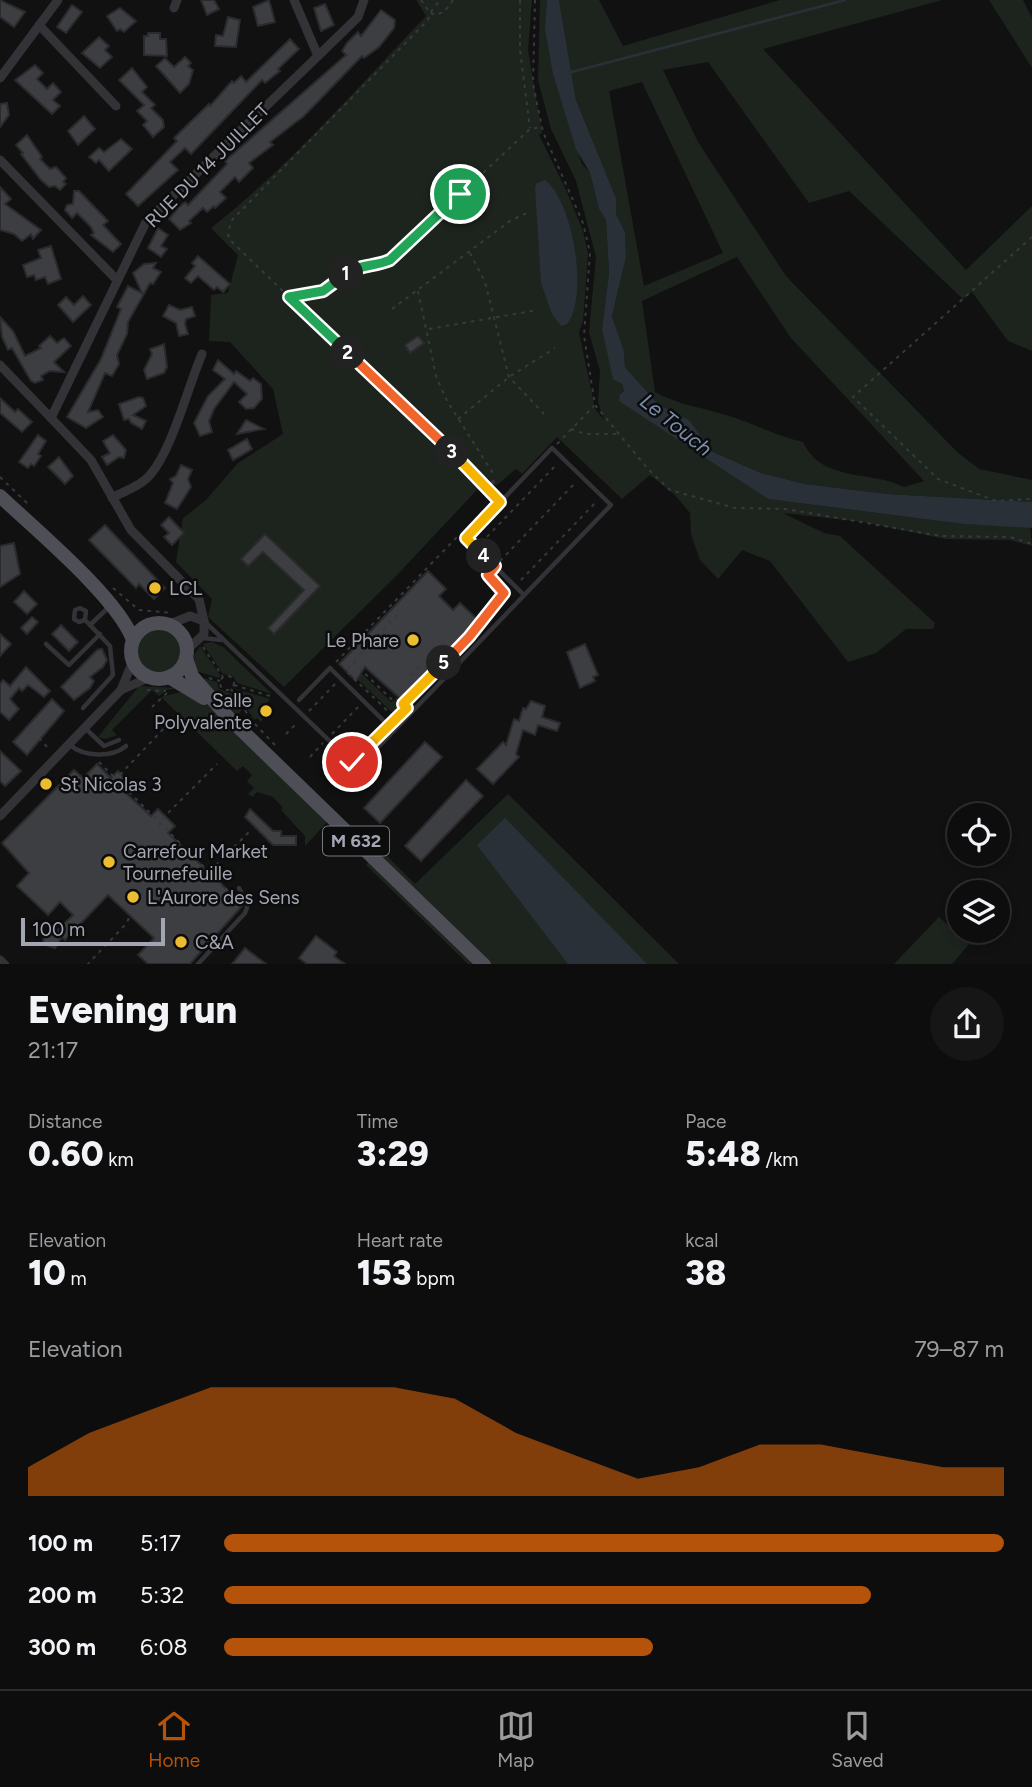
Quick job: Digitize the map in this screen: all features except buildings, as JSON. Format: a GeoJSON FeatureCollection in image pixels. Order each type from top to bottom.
{"type":"FeatureCollection","features":[{"type":"Feature","properties":{"kind":"main road"},"geometry":{"type":"LineString","coordinates":[[0,496],[109,596],[150,624]]}},
{"type":"Feature","properties":{"kind":"main road"},"geometry":{"type":"LineString","coordinates":[[109,596],[133,640],[133,661],[149,677],[168,684],[180,669],[187,654],[175,619],[150,624],[140,630],[133,640]]}},
{"type":"Feature","properties":{"kind":"main road","name":"M 632"},"geometry":{"type":"LineString","coordinates":[[187,654],[192,676],[228,717],[484,964]]}},
{"type":"Feature","properties":{"kind":"main road","name":"M 632"},"geometry":{"type":"LineString","coordinates":[[168,684],[185,684],[228,717]]}},
{"type":"Feature","properties":{"kind":"street"},"geometry":{"type":"LineString","coordinates":[[0,78],[58,0]]}},
{"type":"Feature","properties":{"kind":"street"},"geometry":{"type":"LineString","coordinates":[[294,0],[318,56]]}},
{"type":"Feature","properties":{"kind":"street","name":"RUE DU 14 JUILLET"},"geometry":{"type":"LineString","coordinates":[[51,418],[150,217],[358,17],[364,0]]}},
{"type":"Feature","properties":{"kind":"street"},"geometry":{"type":"LineString","coordinates":[[39,25],[116,106]]}},
{"type":"Feature","properties":{"kind":"street"},"geometry":{"type":"LineString","coordinates":[[0,160],[117,280]]}},
{"type":"Feature","properties":{"kind":"street"},"geometry":{"type":"LineString","coordinates":[[112,498],[146,479],[153,471],[180,414],[202,354]]}},
{"type":"Feature","properties":{"kind":"street"},"geometry":{"type":"LineString","coordinates":[[0,365],[91,460],[131,530],[201,604],[205,631],[187,654]]}},
{"type":"Feature","properties":{"kind":"street"},"geometry":{"type":"LineString","coordinates":[[190,616],[196,607],[194,594]]}},
{"type":"Feature","properties":{"kind":"street"},"geometry":{"type":"LineString","coordinates":[[175,619],[190,616],[204,621]]}},
{"type":"Feature","properties":{"kind":"street"},"geometry":{"type":"LineString","coordinates":[[0,816],[121,690],[133,661]]}},
{"type":"Feature","properties":{"kind":"street"},"geometry":{"type":"LineString","coordinates":[[121,690],[149,677]]}},
{"type":"Feature","properties":{"kind":"street"},"geometry":{"type":"LineString","coordinates":[[0,960],[5,964]]}},
{"type":"Feature","properties":{"kind":"lane"},"geometry":{"type":"LineString","coordinates":[[204,621],[358,768],[611,505],[552,448],[466,538],[524,595]]}},
{"type":"Feature","properties":{"kind":"lane"},"geometry":{"type":"LineString","coordinates":[[493,482],[485,486],[500,502]]}},
{"type":"Feature","properties":{"kind":"lane"},"geometry":{"type":"LineString","coordinates":[[90,625],[109,596]]}},
{"type":"Feature","properties":{"kind":"lane"},"geometry":{"type":"LineString","coordinates":[[83,708],[111,678],[113,671],[112,651],[100,634],[85,620]]}},
{"type":"Feature","properties":{"kind":"lane"},"geometry":{"type":"LineString","coordinates":[[46,644],[69,665],[100,634]]}},
{"type":"Feature","properties":{"kind":"lane"},"geometry":{"type":"LineString","coordinates":[[201,638],[222,640]]}},
{"type":"Feature","properties":{"kind":"lane"},"geometry":{"type":"LineString","coordinates":[[299,700],[330,668],[394,730]]}},
{"type":"Feature","properties":{"kind":"lane"},"geometry":{"type":"LineString","coordinates":[[97,694],[107,705]]}},
{"type":"Feature","properties":{"kind":"lane"},"geometry":{"type":"LineString","coordinates":[[85,728],[104,746],[119,740]]}},
{"type":"Feature","properties":{"kind":"lane"},"geometry":{"type":"LineString","coordinates":[[69,744],[75,750],[110,755],[126,746]]}},
{"type":"Feature","properties":{"kind":"lane"},"geometry":{"type":"LineString","coordinates":[[197,964],[245,913],[248,905],[239,888]]}},
{"type":"Feature","properties":{"kind":"path"},"geometry":{"type":"LineString","coordinates":[[421,0],[430,13],[436,15],[445,11],[453,0]]}},
{"type":"Feature","properties":{"kind":"path"},"geometry":{"type":"LineString","coordinates":[[440,0],[419,30],[231,221],[228,234],[231,241],[413,413],[485,486]]}},
{"type":"Feature","properties":{"kind":"path"},"geometry":{"type":"LineString","coordinates":[[520,0],[520,50],[530,129]]}},
{"type":"Feature","properties":{"kind":"path"},"geometry":{"type":"LineString","coordinates":[[535,0],[533,84],[542,127],[583,223],[590,253],[584,336],[595,405],[662,484],[694,498],[734,508],[786,509],[941,536],[1010,537],[1032,544]]}},
{"type":"Feature","properties":{"kind":"path"},"geometry":{"type":"LineString","coordinates":[[289,297],[323,291],[358,265],[377,265],[390,260],[530,129],[542,127]]}},
{"type":"Feature","properties":{"kind":"path"},"geometry":{"type":"LineString","coordinates":[[392,309],[510,221],[529,212]]}},
{"type":"Feature","properties":{"kind":"path"},"geometry":{"type":"LineString","coordinates":[[1032,237],[853,397],[938,479],[965,492],[996,501],[1032,499]]}},
{"type":"Feature","properties":{"kind":"path"},"geometry":{"type":"LineString","coordinates":[[470,253],[485,282],[509,377],[544,414]]}},
{"type":"Feature","properties":{"kind":"path"},"geometry":{"type":"LineString","coordinates":[[418,291],[436,376],[458,419],[495,476],[493,482]]}},
{"type":"Feature","properties":{"kind":"path"},"geometry":{"type":"LineString","coordinates":[[428,329],[538,310]]}},
{"type":"Feature","properties":{"kind":"path"},"geometry":{"type":"LineString","coordinates":[[458,419],[509,377],[555,348]]}},
{"type":"Feature","properties":{"kind":"path"},"geometry":{"type":"LineString","coordinates":[[561,440],[595,405]]}},
{"type":"Feature","properties":{"kind":"path"},"geometry":{"type":"LineString","coordinates":[[571,429],[585,434],[619,435]]}},
{"type":"Feature","properties":{"kind":"path"},"geometry":{"type":"LineString","coordinates":[[504,593],[468,556],[562,458]]}},
{"type":"Feature","properties":{"kind":"path"},"geometry":{"type":"LineString","coordinates":[[495,566],[582,476]]}},
{"type":"Feature","properties":{"kind":"path"},"geometry":{"type":"LineString","coordinates":[[0,477],[30,506]]}},
{"type":"Feature","properties":{"kind":"path"},"geometry":{"type":"LineString","coordinates":[[403,704],[469,637],[504,593],[506,595],[602,496]]}},
{"type":"Feature","properties":{"kind":"path"},"geometry":{"type":"LineString","coordinates":[[330,668],[457,536],[466,538]]}},
{"type":"Feature","properties":{"kind":"path"},"geometry":{"type":"LineString","coordinates":[[109,596],[139,610],[175,619]]}},
{"type":"Feature","properties":{"kind":"path"},"geometry":{"type":"LineString","coordinates":[[286,734],[397,615]]}},
{"type":"Feature","properties":{"kind":"path"},"geometry":{"type":"LineString","coordinates":[[391,621],[394,625]]}},
{"type":"Feature","properties":{"kind":"path"},"geometry":{"type":"LineString","coordinates":[[380,633],[383,636]]}},
{"type":"Feature","properties":{"kind":"path"},"geometry":{"type":"LineString","coordinates":[[411,676],[444,646],[442,644]]}},
{"type":"Feature","properties":{"kind":"path"},"geometry":{"type":"LineString","coordinates":[[335,781],[407,708],[394,697],[391,699],[353,662]]}},
{"type":"Feature","properties":{"kind":"path"},"geometry":{"type":"LineString","coordinates":[[423,665],[427,670]]}},
{"type":"Feature","properties":{"kind":"path"},"geometry":{"type":"LineString","coordinates":[[346,671],[396,719]]}},
{"type":"Feature","properties":{"kind":"path"},"geometry":{"type":"LineString","coordinates":[[252,722],[231,690],[223,689],[220,680],[229,676],[234,685],[273,697],[280,694]]}},
{"type":"Feature","properties":{"kind":"path"},"geometry":{"type":"LineString","coordinates":[[168,684],[177,691]]}},
{"type":"Feature","properties":{"kind":"path"},"geometry":{"type":"LineString","coordinates":[[138,692],[168,684]]}},
{"type":"Feature","properties":{"kind":"path"},"geometry":{"type":"LineString","coordinates":[[152,707],[168,684]]}},
{"type":"Feature","properties":{"kind":"path"},"geometry":{"type":"LineString","coordinates":[[231,690],[234,685]]}},
{"type":"Feature","properties":{"kind":"path"},"geometry":{"type":"LineString","coordinates":[[310,757],[364,701]]}},
{"type":"Feature","properties":{"kind":"path"},"geometry":{"type":"LineString","coordinates":[[115,780],[169,723]]}},
{"type":"Feature","properties":{"kind":"path"},"geometry":{"type":"LineString","coordinates":[[38,738],[50,750]]}},
{"type":"Feature","properties":{"kind":"path"},"geometry":{"type":"LineString","coordinates":[[93,761],[97,761],[228,891]]}},
{"type":"Feature","properties":{"kind":"path"},"geometry":{"type":"LineString","coordinates":[[160,826],[217,764]]}},
{"type":"Feature","properties":{"kind":"path"},"geometry":{"type":"LineString","coordinates":[[209,872],[249,832]]}},
{"type":"Feature","properties":{"kind":"path"},"geometry":{"type":"LineString","coordinates":[[380,849],[383,842]]}},
{"type":"Feature","properties":{"kind":"path"},"geometry":{"type":"LineString","coordinates":[[87,964],[125,926],[130,916]]}},
{"type":"Feature","properties":{"kind":"shaded area"},"geometry":{"type":"Polygon","coordinates":[[[416,0],[532,0],[528,50],[542,133],[539,135],[583,231],[588,254],[583,321],[579,332],[595,409],[604,420],[598,402],[600,371],[589,332],[596,257],[576,181],[551,129],[538,80],[540,0],[547,0],[549,42],[563,104],[582,164],[590,173],[599,209],[606,220],[609,273],[602,329],[624,391],[620,394],[768,499],[963,524],[1030,527],[1032,546],[1010,540],[945,539],[863,522],[783,513],[824,533],[840,536],[935,623],[933,629],[906,629],[876,653],[848,662],[770,561],[742,550],[718,579],[700,560],[691,534],[690,513],[675,495],[650,475],[622,499],[557,437],[522,474],[516,469],[496,486],[488,478],[398,574],[284,687],[208,617],[212,599],[176,562],[183,518],[205,501],[238,463],[283,434],[273,389],[230,342],[209,341],[211,295],[228,293],[238,255],[211,228],[296,153],[426,16],[416,0]]]}},
{"type":"Feature","properties":{"kind":"shaded area"},"geometry":{"type":"Polygon","coordinates":[[[559,0],[599,0],[623,46],[780,0],[942,0],[763,49],[966,270],[1032,206],[1032,351],[1008,341],[972,292],[963,299],[849,191],[809,203],[708,62],[663,70],[698,142],[786,276],[957,452],[979,469],[1032,480],[1032,502],[887,494],[805,484],[761,473],[713,452],[689,420],[658,404],[625,367],[624,351],[612,316],[626,257],[625,232],[616,214],[616,198],[576,100],[559,0]],[[642,82],[609,91],[644,286],[723,253],[642,82]],[[737,257],[642,301],[655,392],[803,442],[811,455],[835,470],[904,487],[924,481],[791,338],[737,257]]]}},
{"type":"Feature","properties":{"kind":"shaded area"},"geometry":{"type":"Polygon","coordinates":[[[989,0],[1023,0],[1032,18],[1032,68],[989,0]]]}},
{"type":"Feature","properties":{"kind":"shaded area"},"geometry":{"type":"Polygon","coordinates":[[[159,628],[174,635],[181,650],[174,665],[159,672],[144,665],[137,650],[144,635],[159,628]]]}},
{"type":"Feature","properties":{"kind":"shaded area"},"geometry":{"type":"Polygon","coordinates":[[[212,642],[223,647],[272,694],[237,683],[233,676],[223,674],[203,644],[212,642]]]}},
{"type":"Feature","properties":{"kind":"shaded area"},"geometry":{"type":"Polygon","coordinates":[[[200,646],[220,675],[219,678],[196,671],[194,655],[200,646]]]}},
{"type":"Feature","properties":{"kind":"shaded area"},"geometry":{"type":"Polygon","coordinates":[[[361,673],[391,702],[394,700],[403,709],[396,716],[357,679],[361,673]]]}},
{"type":"Feature","properties":{"kind":"shaded area"},"geometry":{"type":"Polygon","coordinates":[[[200,677],[217,682],[219,689],[232,694],[242,710],[238,714],[229,710],[200,677]]]}},
{"type":"Feature","properties":{"kind":"shaded area"},"geometry":{"type":"Polygon","coordinates":[[[139,686],[178,688],[167,690],[159,696],[152,690],[112,730],[117,735],[106,739],[98,737],[139,686]]]}},
{"type":"Feature","properties":{"kind":"shaded area"},"geometry":{"type":"Polygon","coordinates":[[[236,689],[270,699],[259,715],[263,719],[261,722],[257,718],[254,720],[236,689]]]}},
{"type":"Feature","properties":{"kind":"shaded area"},"geometry":{"type":"Polygon","coordinates":[[[181,692],[204,701],[329,820],[305,846],[305,836],[273,797],[257,792],[253,797],[248,794],[254,788],[247,781],[252,775],[243,766],[237,771],[161,697],[181,692]]]}},
{"type":"Feature","properties":{"kind":"shaded area"},"geometry":{"type":"Polygon","coordinates":[[[508,794],[679,964],[468,964],[366,865],[380,849],[415,884],[508,794]]]}},
{"type":"Feature","properties":{"kind":"shaded area"},"geometry":{"type":"Polygon","coordinates":[[[939,917],[947,924],[947,943],[969,944],[952,964],[894,964],[939,917]]]}},
{"type":"Feature","properties":{"kind":"water","name":"Le Touch"},"geometry":{"type":"Polygon","coordinates":[[[547,0],[559,0],[576,100],[616,198],[616,214],[625,232],[626,257],[612,316],[624,351],[625,367],[658,404],[689,420],[713,452],[761,473],[805,484],[887,494],[1032,502],[1032,528],[963,524],[768,499],[619,401],[620,394],[624,391],[622,384],[613,379],[602,329],[609,273],[606,220],[599,209],[590,173],[576,149],[553,74],[545,29],[547,0]]]}},
{"type":"Feature","properties":{"kind":"water"},"geometry":{"type":"Polygon","coordinates":[[[545,180],[555,191],[563,208],[575,250],[577,293],[574,311],[567,324],[561,326],[552,314],[541,283],[535,187],[537,183],[545,180]]]}},
{"type":"Feature","properties":{"kind":"water"},"geometry":{"type":"Polygon","coordinates":[[[505,818],[647,964],[568,964],[477,845],[505,818]]]}},
{"type":"Feature","properties":{"kind":"waterway"},"geometry":{"type":"LineString","coordinates":[[568,73],[845,0]]}},
{"type":"Feature","properties":{"kind":"place","name":"LCL"},"geometry":{"type":"Point","coordinates":[155,588]}},
{"type":"Feature","properties":{"kind":"place","name":"Le Phare"},"geometry":{"type":"Point","coordinates":[413,640]}},
{"type":"Feature","properties":{"kind":"place","name":"Salle Polyvalente"},"geometry":{"type":"Point","coordinates":[266,711]}},
{"type":"Feature","properties":{"kind":"place","name":"St Nicolas 3"},"geometry":{"type":"Point","coordinates":[46,784]}},
{"type":"Feature","properties":{"kind":"place","name":"Carrefour Market Tournefeuille"},"geometry":{"type":"Point","coordinates":[109,862]}},
{"type":"Feature","properties":{"kind":"place","name":"L'Aurore des Sens"},"geometry":{"type":"Point","coordinates":[133,897]}},
{"type":"Feature","properties":{"kind":"place","name":"C&A"},"geometry":{"type":"Point","coordinates":[181,942]}},
{"type":"Feature","properties":{"kind":"route"},"geometry":{"type":"LineString","coordinates":[[352,762],[407,708],[403,704],[469,637],[504,593],[488,575],[495,566],[466,538],[500,502],[413,413],[289,297],[323,291],[358,265],[377,265],[390,260],[460,194]]}}]}
